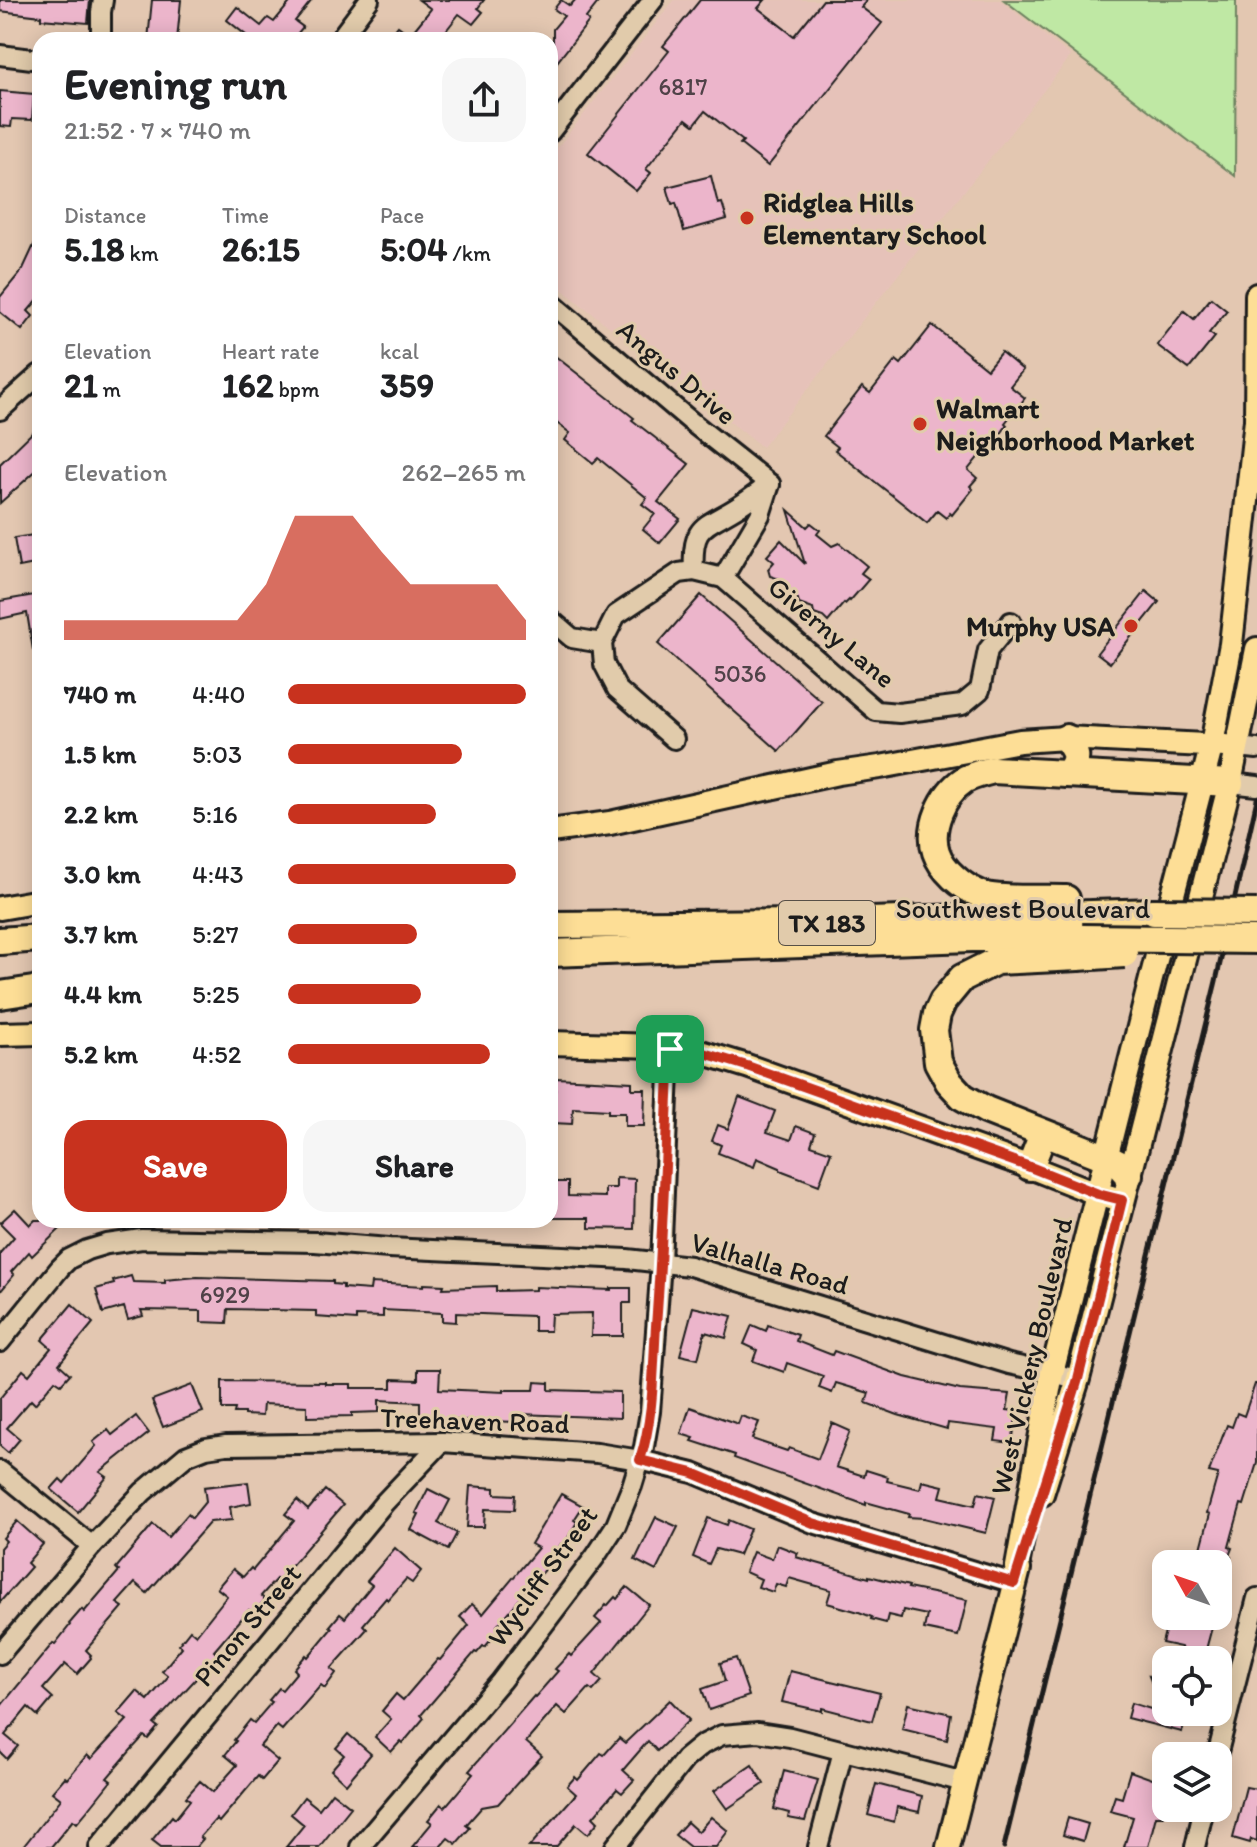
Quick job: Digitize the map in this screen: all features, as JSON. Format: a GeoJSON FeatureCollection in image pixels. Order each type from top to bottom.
{"type":"FeatureCollection","features":[{"type":"Feature","properties":{"kind":"highway"},"geometry":{"type":"LineString","coordinates":[[1066,738],[1076,752],[1075,763],[1068,774]]}},
{"type":"Feature","properties":{"kind":"highway"},"geometry":{"type":"LineString","coordinates":[[1103,907],[984,896],[969,890],[951,874],[935,850],[934,832],[939,811],[947,797],[961,782],[993,770],[1230,783]]}},
{"type":"Feature","properties":{"kind":"highway","name":"Southwest Boulevard"},"geometry":{"type":"LineString","coordinates":[[558,925],[807,923],[1103,907],[1142,902],[1154,912],[1257,913]]}},
{"type":"Feature","properties":{"kind":"highway","name":"Southwest Boulevard"},"geometry":{"type":"LineString","coordinates":[[558,953],[972,938],[1080,947]]}},
{"type":"Feature","properties":{"kind":"highway"},"geometry":{"type":"LineString","coordinates":[[0,941],[32,939]]}},
{"type":"Feature","properties":{"kind":"highway"},"geometry":{"type":"LineString","coordinates":[[1126,1187],[1119,1164],[986,1110],[963,1097],[949,1082],[938,1062],[934,1030],[943,1001],[962,978],[996,961],[1080,947],[1195,950],[1217,941],[1257,940]]}},
{"type":"Feature","properties":{"kind":"highway"},"geometry":{"type":"LineString","coordinates":[[0,995],[32,990]]}},
{"type":"Feature","properties":{"kind":"highway"},"geometry":{"type":"LineString","coordinates":[[1030,1167],[1043,1134]]}},
{"type":"Feature","properties":{"kind":"main road","name":"West Vickery Boulevard"},"geometry":{"type":"LineString","coordinates":[[1014,1583],[1052,1373],[1212,744],[1231,644],[1256,420],[1257,295]]}},
{"type":"Feature","properties":{"kind":"main road","name":"West Vickery Boulevard"},"geometry":{"type":"LineString","coordinates":[[948,1847],[1014,1583],[1078,1379],[1230,783],[1248,748],[1257,649]]}},
{"type":"Feature","properties":{"kind":"main road"},"geometry":{"type":"LineString","coordinates":[[558,830],[610,823],[838,773],[1020,741],[1066,738],[1248,748]]}},
{"type":"Feature","properties":{"kind":"main road"},"geometry":{"type":"LineString","coordinates":[[0,908],[32,902]]}},
{"type":"Feature","properties":{"kind":"main road"},"geometry":{"type":"LineString","coordinates":[[0,1034],[32,1033]]}},
{"type":"Feature","properties":{"kind":"main road"},"geometry":{"type":"LineString","coordinates":[[558,1043],[657,1046],[701,1052],[1030,1167],[1098,1194],[1126,1187]]}},
{"type":"Feature","properties":{"kind":"street"},"geometry":{"type":"LineString","coordinates":[[101,32],[103,0]]}},
{"type":"Feature","properties":{"kind":"street"},"geometry":{"type":"LineString","coordinates":[[345,32],[369,0]]}},
{"type":"Feature","properties":{"kind":"street"},"geometry":{"type":"LineString","coordinates":[[558,122],[653,0]]}},
{"type":"Feature","properties":{"kind":"street"},"geometry":{"type":"LineString","coordinates":[[0,55],[32,59]]}},
{"type":"Feature","properties":{"kind":"street","name":"Angus Drive"},"geometry":{"type":"LineString","coordinates":[[558,309],[770,484]]}},
{"type":"Feature","properties":{"kind":"street"},"geometry":{"type":"LineString","coordinates":[[0,410],[32,381]]}},
{"type":"Feature","properties":{"kind":"street"},"geometry":{"type":"LineString","coordinates":[[674,739],[617,689],[604,664],[602,643],[616,615],[679,573],[694,571],[693,548],[701,529],[770,484]]}},
{"type":"Feature","properties":{"kind":"street"},"geometry":{"type":"LineString","coordinates":[[723,578],[760,515],[770,484]]}},
{"type":"Feature","properties":{"kind":"street","name":"Giverny Lane"},"geometry":{"type":"LineString","coordinates":[[694,571],[723,578],[876,711],[899,713],[962,705],[980,690],[988,650],[1011,622]]}},
{"type":"Feature","properties":{"kind":"street"},"geometry":{"type":"LineString","coordinates":[[558,626],[572,638],[602,643]]}},
{"type":"Feature","properties":{"kind":"street"},"geometry":{"type":"LineString","coordinates":[[1230,783],[1257,786]]}},
{"type":"Feature","properties":{"kind":"street","name":"Wycliff Street"},"geometry":{"type":"LineString","coordinates":[[360,1847],[501,1681],[616,1525],[644,1447],[650,1412],[661,1263],[670,1049]]}},
{"type":"Feature","properties":{"kind":"street","name":"Valhalla Road"},"geometry":{"type":"LineString","coordinates":[[0,1342],[60,1268],[69,1259],[87,1250],[142,1239],[315,1242],[627,1259],[690,1266],[1009,1364],[1078,1379]]}},
{"type":"Feature","properties":{"kind":"street","name":"Treehaven Road"},"geometry":{"type":"LineString","coordinates":[[0,1654],[92,1546],[143,1492],[186,1456],[206,1448],[226,1445],[442,1442],[597,1453],[640,1460],[693,1473],[813,1523],[1014,1583]]}},
{"type":"Feature","properties":{"kind":"street","name":"Pinon Street"},"geometry":{"type":"LineString","coordinates":[[99,1847],[384,1503],[442,1442]]}},
{"type":"Feature","properties":{"kind":"street"},"geometry":{"type":"LineString","coordinates":[[0,1471],[92,1546]]}},
{"type":"Feature","properties":{"kind":"street"},"geometry":{"type":"LineString","coordinates":[[1221,1742],[1257,1598]]}},
{"type":"Feature","properties":{"kind":"street"},"geometry":{"type":"LineString","coordinates":[[615,1847],[685,1759],[702,1745],[722,1735],[758,1732],[790,1737],[964,1782]]}},
{"type":"Feature","properties":{"kind":"street"},"geometry":{"type":"LineString","coordinates":[[818,1847],[843,1751]]}},
{"type":"Feature","properties":{"kind":"street"},"geometry":{"type":"LineString","coordinates":[[1195,1847],[1201,1822]]}},
{"type":"Feature","properties":{"kind":"shaded area","name":"Ridglea Hills Elementary School"},"geometry":{"type":"Polygon","coordinates":[[[674,0],[1000,0],[1071,56],[762,447],[558,286],[558,147],[674,0]]]}},
{"type":"Feature","properties":{"kind":"green space"},"geometry":{"type":"Polygon","coordinates":[[[1004,0],[1236,0],[1235,176],[1004,0]]]}},
{"type":"Feature","properties":{"kind":"building"},"geometry":{"type":"Polygon","coordinates":[[[0,0],[90,0],[88,23],[0,11],[0,0]]]}},
{"type":"Feature","properties":{"kind":"building"},"geometry":{"type":"Polygon","coordinates":[[[152,0],[181,0],[178,32],[149,32],[152,0]]]}},
{"type":"Feature","properties":{"kind":"building"},"geometry":{"type":"Polygon","coordinates":[[[292,0],[312,0],[295,21],[303,27],[299,32],[242,32],[227,20],[237,7],[261,26],[268,18],[274,22],[292,0]]]}},
{"type":"Feature","properties":{"kind":"building"},"geometry":{"type":"Polygon","coordinates":[[[419,0],[484,0],[478,8],[483,12],[473,24],[459,14],[445,32],[412,32],[431,9],[419,0]]]}},
{"type":"Feature","properties":{"kind":"building"},"geometry":{"type":"Polygon","coordinates":[[[561,0],[570,6],[575,0],[600,0],[586,18],[589,21],[558,61],[558,32],[553,32],[553,29],[564,16],[554,9],[561,0]]]}},
{"type":"Feature","properties":{"kind":"building"},"geometry":{"type":"Polygon","coordinates":[[[700,0],[765,0],[758,8],[794,36],[823,0],[867,0],[861,7],[882,23],[768,166],[705,111],[694,125],[686,119],[646,169],[651,173],[636,191],[588,153],[669,51],[663,46],[700,0]]]}},
{"type":"Feature","properties":{"kind":"building"},"geometry":{"type":"Polygon","coordinates":[[[0,91],[32,94],[32,120],[12,119],[11,127],[0,126],[0,91]]]}},
{"type":"Feature","properties":{"kind":"building"},"geometry":{"type":"Polygon","coordinates":[[[711,176],[718,204],[722,203],[727,219],[684,231],[676,203],[672,204],[667,187],[711,176]]]}},
{"type":"Feature","properties":{"kind":"building"},"geometry":{"type":"Polygon","coordinates":[[[32,249],[32,306],[28,311],[32,317],[22,330],[0,312],[0,297],[23,269],[32,249]]]}},
{"type":"Feature","properties":{"kind":"building"},"geometry":{"type":"Polygon","coordinates":[[[1211,298],[1227,311],[1209,333],[1215,337],[1189,369],[1157,345],[1184,311],[1194,319],[1211,298]]]}},
{"type":"Feature","properties":{"kind":"building","name":"Walmart Neighborhood Market"},"geometry":{"type":"Polygon","coordinates":[[[932,325],[987,369],[1001,352],[1023,370],[1010,386],[1025,398],[1005,423],[1007,425],[995,442],[992,440],[968,470],[977,478],[970,486],[973,489],[952,515],[950,513],[946,518],[937,511],[927,523],[835,450],[838,447],[824,436],[862,387],[870,393],[896,360],[901,364],[932,325]]]}},
{"type":"Feature","properties":{"kind":"building"},"geometry":{"type":"Polygon","coordinates":[[[558,358],[689,464],[658,502],[680,519],[660,543],[643,529],[655,514],[642,504],[647,498],[598,458],[593,463],[565,440],[570,433],[558,424],[558,358]]]}},
{"type":"Feature","properties":{"kind":"building"},"geometry":{"type":"Polygon","coordinates":[[[32,433],[32,474],[0,503],[0,464],[32,433]]]}},
{"type":"Feature","properties":{"kind":"building"},"geometry":{"type":"Polygon","coordinates":[[[788,510],[807,527],[811,523],[820,530],[817,534],[832,546],[839,543],[867,566],[861,573],[869,579],[828,622],[814,614],[813,609],[799,604],[798,599],[783,591],[780,579],[770,576],[768,569],[774,562],[767,556],[781,540],[805,564],[788,510]]]}},
{"type":"Feature","properties":{"kind":"building"},"geometry":{"type":"Polygon","coordinates":[[[32,535],[32,565],[19,567],[14,538],[32,535]]]}},
{"type":"Feature","properties":{"kind":"building","name":"Murphy USA"},"geometry":{"type":"Polygon","coordinates":[[[1146,591],[1159,602],[1110,663],[1097,653],[1146,591]]]}},
{"type":"Feature","properties":{"kind":"building"},"geometry":{"type":"Polygon","coordinates":[[[32,595],[32,644],[27,613],[0,619],[0,601],[32,595]]]}},
{"type":"Feature","properties":{"kind":"building"},"geometry":{"type":"Polygon","coordinates":[[[701,595],[822,702],[779,751],[658,644],[701,595]]]}},
{"type":"Feature","properties":{"kind":"building"},"geometry":{"type":"Polygon","coordinates":[[[558,1078],[632,1082],[632,1089],[645,1089],[644,1126],[625,1126],[625,1113],[573,1108],[572,1124],[558,1123],[558,1078]]]}},
{"type":"Feature","properties":{"kind":"building"},"geometry":{"type":"Polygon","coordinates":[[[739,1097],[775,1111],[767,1132],[791,1140],[796,1126],[815,1133],[811,1145],[831,1152],[819,1185],[757,1158],[754,1167],[718,1153],[721,1145],[712,1141],[718,1125],[728,1129],[739,1097]]]}},
{"type":"Feature","properties":{"kind":"building"},"geometry":{"type":"Polygon","coordinates":[[[616,1178],[635,1179],[634,1229],[589,1228],[589,1218],[558,1218],[558,1182],[568,1182],[568,1196],[605,1197],[605,1188],[616,1188],[616,1178]]]}},
{"type":"Feature","properties":{"kind":"building"},"geometry":{"type":"Polygon","coordinates":[[[15,1209],[30,1225],[32,1223],[32,1228],[60,1229],[32,1256],[29,1252],[11,1272],[14,1275],[0,1292],[0,1253],[14,1237],[0,1223],[15,1209]]]}},
{"type":"Feature","properties":{"kind":"building"},"geometry":{"type":"Polygon","coordinates":[[[131,1276],[133,1282],[165,1283],[165,1280],[197,1277],[333,1281],[333,1284],[343,1285],[343,1288],[370,1290],[371,1283],[444,1285],[443,1288],[496,1286],[496,1291],[535,1290],[535,1287],[631,1288],[631,1303],[623,1303],[623,1336],[591,1336],[592,1313],[551,1314],[550,1331],[534,1331],[534,1316],[456,1313],[456,1322],[442,1321],[442,1313],[383,1310],[383,1317],[356,1316],[356,1320],[316,1317],[316,1311],[228,1309],[227,1323],[201,1322],[201,1311],[141,1310],[143,1316],[128,1320],[124,1307],[103,1313],[96,1289],[131,1276]]]}},
{"type":"Feature","properties":{"kind":"building"},"geometry":{"type":"Polygon","coordinates":[[[72,1304],[93,1323],[59,1364],[70,1374],[61,1384],[55,1380],[35,1404],[31,1400],[7,1428],[20,1439],[8,1453],[0,1446],[0,1398],[23,1370],[29,1375],[51,1348],[42,1340],[72,1304]]]}},
{"type":"Feature","properties":{"kind":"building"},"geometry":{"type":"Polygon","coordinates":[[[693,1307],[732,1316],[726,1338],[705,1332],[698,1359],[680,1355],[693,1307]]]}},
{"type":"Feature","properties":{"kind":"building"},"geometry":{"type":"Polygon","coordinates":[[[752,1325],[766,1331],[768,1325],[798,1335],[796,1341],[832,1355],[834,1351],[905,1377],[960,1390],[1010,1394],[1007,1410],[1017,1411],[1012,1443],[995,1441],[997,1429],[948,1423],[947,1429],[866,1403],[869,1393],[836,1383],[832,1393],[819,1388],[823,1376],[787,1363],[784,1372],[753,1361],[757,1350],[744,1344],[752,1325]]]}},
{"type":"Feature","properties":{"kind":"building"},"geometry":{"type":"Polygon","coordinates":[[[418,1369],[440,1369],[439,1389],[534,1390],[535,1382],[549,1383],[549,1390],[620,1392],[620,1418],[521,1414],[521,1422],[420,1419],[420,1402],[379,1400],[379,1412],[352,1413],[352,1416],[307,1417],[307,1406],[263,1404],[262,1416],[222,1409],[222,1381],[325,1382],[351,1384],[351,1388],[392,1388],[392,1379],[418,1380],[418,1369]]]}},
{"type":"Feature","properties":{"kind":"building"},"geometry":{"type":"Polygon","coordinates":[[[1257,1384],[1257,1463],[1244,1505],[1241,1504],[1229,1547],[1232,1548],[1201,1550],[1218,1474],[1209,1472],[1227,1425],[1232,1427],[1237,1413],[1244,1416],[1257,1384]]]}},
{"type":"Feature","properties":{"kind":"building"},"geometry":{"type":"Polygon","coordinates":[[[192,1385],[203,1412],[163,1427],[152,1400],[192,1385]]]}},
{"type":"Feature","properties":{"kind":"building"},"geometry":{"type":"Polygon","coordinates":[[[690,1407],[738,1424],[741,1416],[759,1422],[752,1439],[818,1459],[832,1423],[850,1431],[836,1467],[864,1476],[866,1470],[888,1477],[887,1481],[920,1489],[922,1481],[943,1486],[940,1497],[975,1505],[978,1493],[995,1497],[986,1533],[908,1517],[909,1514],[866,1502],[866,1505],[692,1441],[694,1438],[681,1434],[690,1407]]]}},
{"type":"Feature","properties":{"kind":"building"},"geometry":{"type":"Polygon","coordinates":[[[136,1416],[149,1433],[100,1472],[107,1477],[78,1512],[51,1489],[60,1479],[64,1483],[96,1446],[93,1442],[108,1430],[112,1435],[136,1416]]]}},
{"type":"Feature","properties":{"kind":"building"},"geometry":{"type":"Polygon","coordinates":[[[248,1482],[251,1503],[230,1507],[232,1520],[210,1522],[147,1593],[135,1583],[117,1603],[123,1607],[86,1650],[91,1658],[77,1674],[65,1664],[43,1689],[53,1698],[38,1716],[28,1707],[5,1735],[18,1746],[7,1759],[0,1752],[0,1707],[82,1609],[84,1612],[119,1571],[116,1568],[153,1524],[168,1537],[188,1514],[192,1518],[206,1501],[204,1487],[248,1482]]]}},
{"type":"Feature","properties":{"kind":"building"},"geometry":{"type":"Polygon","coordinates":[[[470,1486],[495,1488],[495,1494],[515,1495],[514,1510],[485,1509],[484,1527],[467,1527],[470,1486]]]}},
{"type":"Feature","properties":{"kind":"building"},"geometry":{"type":"Polygon","coordinates":[[[428,1489],[450,1500],[438,1523],[457,1533],[448,1550],[411,1530],[428,1489]]]}},
{"type":"Feature","properties":{"kind":"building"},"geometry":{"type":"Polygon","coordinates":[[[325,1490],[343,1505],[278,1581],[276,1579],[261,1596],[265,1600],[253,1614],[249,1610],[214,1651],[218,1655],[154,1724],[158,1727],[148,1739],[144,1736],[107,1778],[111,1781],[77,1823],[73,1820],[51,1847],[23,1847],[61,1799],[52,1792],[87,1755],[91,1759],[127,1720],[118,1713],[137,1691],[148,1700],[167,1678],[162,1671],[182,1647],[179,1644],[190,1630],[196,1635],[227,1596],[217,1588],[233,1569],[243,1577],[251,1568],[253,1570],[294,1521],[285,1514],[297,1500],[308,1510],[325,1490]]]}},
{"type":"Feature","properties":{"kind":"building"},"geometry":{"type":"Polygon","coordinates":[[[561,1494],[583,1506],[564,1545],[561,1544],[549,1565],[497,1626],[500,1629],[485,1647],[475,1652],[421,1715],[424,1718],[403,1743],[401,1741],[391,1752],[375,1737],[391,1719],[382,1711],[396,1694],[403,1700],[440,1660],[469,1625],[460,1617],[472,1604],[483,1614],[538,1548],[531,1544],[561,1494]]]}},
{"type":"Feature","properties":{"kind":"building"},"geometry":{"type":"Polygon","coordinates":[[[656,1517],[678,1527],[656,1571],[635,1560],[656,1517]]]}},
{"type":"Feature","properties":{"kind":"building"},"geometry":{"type":"Polygon","coordinates":[[[708,1518],[727,1525],[729,1520],[750,1529],[739,1555],[716,1549],[709,1564],[693,1557],[708,1518]]]}},
{"type":"Feature","properties":{"kind":"building"},"geometry":{"type":"Polygon","coordinates":[[[17,1521],[43,1544],[27,1563],[31,1567],[0,1602],[0,1548],[6,1541],[3,1538],[17,1521]]]}},
{"type":"Feature","properties":{"kind":"building"},"geometry":{"type":"Polygon","coordinates":[[[777,1545],[798,1553],[796,1557],[908,1588],[967,1600],[958,1636],[924,1629],[927,1615],[903,1610],[901,1618],[888,1615],[886,1623],[871,1619],[859,1612],[827,1603],[831,1590],[789,1578],[786,1587],[776,1584],[773,1592],[758,1587],[761,1579],[745,1572],[753,1552],[772,1559],[777,1545]]]}},
{"type":"Feature","properties":{"kind":"building"},"geometry":{"type":"Polygon","coordinates":[[[395,1548],[421,1571],[412,1583],[406,1579],[363,1625],[367,1629],[331,1669],[336,1673],[325,1688],[321,1685],[282,1730],[277,1726],[260,1746],[278,1761],[262,1780],[258,1776],[219,1822],[216,1819],[200,1837],[203,1839],[196,1847],[161,1847],[152,1840],[172,1816],[175,1819],[190,1800],[186,1797],[200,1781],[213,1792],[237,1765],[225,1755],[234,1740],[250,1720],[254,1723],[272,1702],[269,1700],[297,1672],[294,1669],[306,1655],[308,1657],[340,1614],[345,1618],[372,1585],[367,1581],[395,1548]]]}},
{"type":"Feature","properties":{"kind":"building"},"geometry":{"type":"Polygon","coordinates":[[[627,1587],[649,1605],[594,1674],[602,1681],[593,1691],[589,1688],[566,1714],[557,1706],[526,1742],[542,1756],[498,1804],[482,1807],[466,1825],[470,1828],[456,1844],[448,1838],[440,1847],[412,1847],[432,1823],[428,1820],[441,1804],[445,1807],[473,1774],[469,1771],[558,1671],[555,1669],[601,1623],[595,1618],[627,1587]]]}},
{"type":"Feature","properties":{"kind":"building"},"geometry":{"type":"Polygon","coordinates":[[[1165,1630],[1211,1630],[1207,1646],[1162,1643],[1165,1630]]]}},
{"type":"Feature","properties":{"kind":"building"},"geometry":{"type":"Polygon","coordinates":[[[736,1658],[749,1696],[709,1710],[702,1689],[725,1681],[720,1663],[736,1658]]]}},
{"type":"Feature","properties":{"kind":"building"},"geometry":{"type":"Polygon","coordinates":[[[790,1671],[880,1693],[872,1721],[782,1702],[790,1671]]]}},
{"type":"Feature","properties":{"kind":"building"},"geometry":{"type":"Polygon","coordinates":[[[670,1700],[689,1720],[657,1751],[648,1741],[623,1770],[634,1780],[622,1793],[617,1789],[593,1817],[598,1822],[588,1834],[576,1824],[556,1847],[529,1847],[576,1794],[567,1786],[575,1777],[578,1780],[601,1753],[604,1755],[619,1738],[625,1743],[670,1700]]]}},
{"type":"Feature","properties":{"kind":"building"},"geometry":{"type":"Polygon","coordinates":[[[1131,1703],[1152,1709],[1152,1724],[1127,1718],[1131,1703]]]}},
{"type":"Feature","properties":{"kind":"building"},"geometry":{"type":"Polygon","coordinates":[[[908,1704],[951,1714],[947,1740],[902,1729],[908,1704]]]}},
{"type":"Feature","properties":{"kind":"building"},"geometry":{"type":"Polygon","coordinates":[[[1158,1726],[1184,1726],[1182,1732],[1158,1726]]]}},
{"type":"Feature","properties":{"kind":"building"},"geometry":{"type":"Polygon","coordinates":[[[348,1734],[371,1754],[346,1784],[331,1770],[344,1755],[336,1748],[348,1734]]]}},
{"type":"Feature","properties":{"kind":"building"},"geometry":{"type":"Polygon","coordinates":[[[752,1765],[764,1784],[727,1809],[714,1791],[752,1765]]]}},
{"type":"Feature","properties":{"kind":"building"},"geometry":{"type":"Polygon","coordinates":[[[784,1771],[818,1780],[805,1821],[788,1818],[789,1813],[774,1809],[784,1771]]]}},
{"type":"Feature","properties":{"kind":"building"},"geometry":{"type":"Polygon","coordinates":[[[1130,1771],[1152,1779],[1152,1822],[1154,1822],[1148,1847],[1124,1847],[1133,1817],[1110,1811],[1115,1796],[1122,1798],[1130,1771]]]}},
{"type":"Feature","properties":{"kind":"building"},"geometry":{"type":"Polygon","coordinates":[[[876,1784],[922,1796],[919,1812],[897,1807],[894,1822],[868,1815],[876,1784]]]}},
{"type":"Feature","properties":{"kind":"building"},"geometry":{"type":"Polygon","coordinates":[[[1246,1787],[1257,1789],[1257,1841],[1251,1839],[1250,1843],[1233,1838],[1246,1787]]]}},
{"type":"Feature","properties":{"kind":"building"},"geometry":{"type":"Polygon","coordinates":[[[332,1792],[351,1807],[319,1847],[286,1847],[304,1825],[291,1814],[304,1797],[319,1809],[332,1792]]]}},
{"type":"Feature","properties":{"kind":"building"},"geometry":{"type":"Polygon","coordinates":[[[711,1817],[728,1831],[716,1847],[690,1847],[675,1835],[687,1822],[698,1832],[711,1817]]]}},
{"type":"Feature","properties":{"kind":"building"},"geometry":{"type":"Polygon","coordinates":[[[1068,1818],[1088,1824],[1083,1841],[1063,1835],[1068,1818]]]}},
{"type":"Feature","properties":{"kind":"railway"},"geometry":{"type":"LineString","coordinates":[[1004,1847],[1216,981],[1257,799]]}},
{"type":"Feature","properties":{"kind":"place","name":"Ridglea Hills Elementary School"},"geometry":{"type":"Point","coordinates":[747,218]}},
{"type":"Feature","properties":{"kind":"place","name":"Walmart Neighborhood Market"},"geometry":{"type":"Point","coordinates":[920,424]}},
{"type":"Feature","properties":{"kind":"place","name":"Murphy USA"},"geometry":{"type":"Point","coordinates":[1131,626]}},
{"type":"Feature","properties":{"kind":"route"},"geometry":{"type":"LineString","coordinates":[[670,1049],[701,1052],[747,1066],[1098,1194],[1122,1200],[1078,1379],[1014,1583],[813,1523],[693,1473],[640,1460],[650,1412],[661,1263],[670,1049]]}}]}
